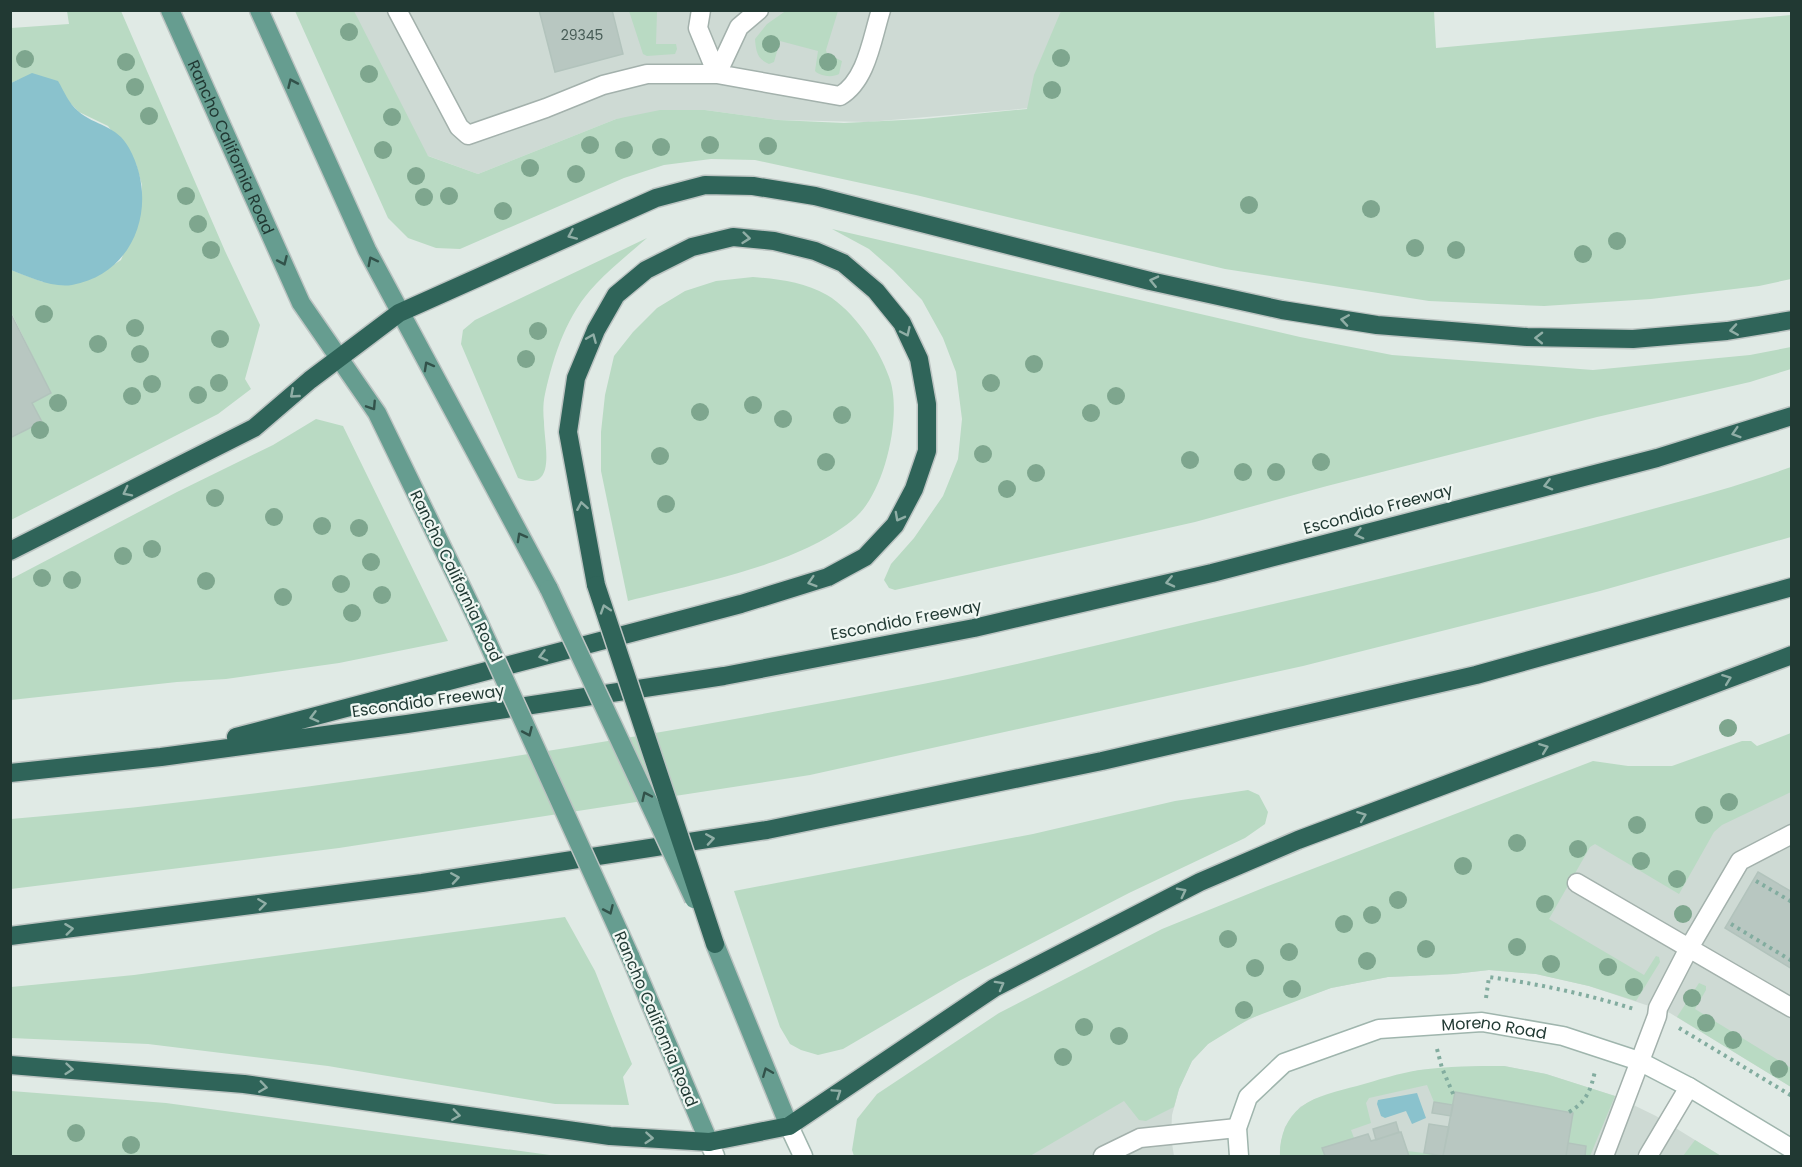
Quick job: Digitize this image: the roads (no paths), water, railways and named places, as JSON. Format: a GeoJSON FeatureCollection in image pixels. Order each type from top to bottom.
{"type":"FeatureCollection","features":[{"type":"Feature","properties":{"kind":"highway"},"geometry":{"type":"LineString","coordinates":[[10,551],[254,428],[310,380],[399,313],[656,198],[705,185],[753,186],[815,196],[1150,281],[1281,310],[1377,326],[1527,337],[1633,339],[1727,331],[1791,320]]}},
{"type":"Feature","properties":{"kind":"highway"},"geometry":{"type":"LineString","coordinates":[[161,757],[741,604],[828,577],[865,557],[896,525],[914,489],[927,451],[927,404],[919,359],[902,323],[876,291],[843,263],[815,251],[774,241],[733,237],[692,247],[646,270],[615,295],[596,330],[576,378],[568,432],[596,585],[715,944]]}},
{"type":"Feature","properties":{"kind":"highway","name":"Escondido Freeway"},"geometry":{"type":"LineString","coordinates":[[10,773],[161,757],[407,724],[724,676],[974,628],[1212,573],[1657,458],[1791,416]]}},
{"type":"Feature","properties":{"kind":"highway"},"geometry":{"type":"LineString","coordinates":[[10,936],[411,885],[767,830],[1102,761],[1476,675],[1791,587]]}},
{"type":"Feature","properties":{"kind":"highway"},"geometry":{"type":"LineString","coordinates":[[10,1065],[244,1084],[712,1149],[789,1126],[994,988],[1200,882],[1298,840],[1791,655]]}},
{"type":"Feature","properties":{"kind":"main road","name":"Rancho California Road"},"geometry":{"type":"LineString","coordinates":[[170,10],[301,303],[377,413],[478,621],[630,956],[712,1149]]}},
{"type":"Feature","properties":{"kind":"main road"},"geometry":{"type":"LineString","coordinates":[[259,10],[367,250],[549,589],[715,944],[789,1126]]}},
{"type":"Feature","properties":{"kind":"street"},"geometry":{"type":"LineString","coordinates":[[397,10],[459,127],[468,135],[603,85],[647,74],[717,74],[840,96],[850,90],[862,71],[881,10]]}},
{"type":"Feature","properties":{"kind":"street"},"geometry":{"type":"LineString","coordinates":[[701,10],[699,28],[717,74]]}},
{"type":"Feature","properties":{"kind":"street"},"geometry":{"type":"LineString","coordinates":[[717,74],[739,27],[759,10]]}},
{"type":"Feature","properties":{"kind":"street"},"geometry":{"type":"LineString","coordinates":[[1604,1156],[1657,1016],[1658,1008],[1710,911],[1740,861],[1791,834]]}},
{"type":"Feature","properties":{"kind":"street"},"geometry":{"type":"LineString","coordinates":[[1577,883],[1791,1008]]}},
{"type":"Feature","properties":{"kind":"street","name":"Moreno Road"},"geometry":{"type":"LineString","coordinates":[[1239,1156],[1237,1128],[1248,1097],[1284,1063],[1379,1029],[1482,1022],[1563,1036],[1639,1061],[1689,1087],[1791,1149]]}},
{"type":"Feature","properties":{"kind":"street"},"geometry":{"type":"LineString","coordinates":[[1648,1156],[1689,1087]]}},
{"type":"Feature","properties":{"kind":"street"},"geometry":{"type":"LineString","coordinates":[[789,1126],[803,1156]]}},
{"type":"Feature","properties":{"kind":"street"},"geometry":{"type":"LineString","coordinates":[[1102,1156],[1140,1138],[1237,1128]]}},
{"type":"Feature","properties":{"kind":"water"},"geometry":{"type":"Polygon","coordinates":[[[32,73],[58,81],[69,101],[78,111],[112,130],[124,140],[138,169],[142,190],[141,212],[136,232],[127,251],[113,266],[94,278],[72,285],[49,283],[11,270],[11,83],[32,73]]]}},
{"type":"Feature","properties":{"kind":"water"},"geometry":{"type":"Polygon","coordinates":[[[1417,1093],[1426,1118],[1412,1124],[1406,1111],[1385,1118],[1381,1116],[1378,1100],[1417,1093]]]}}]}
